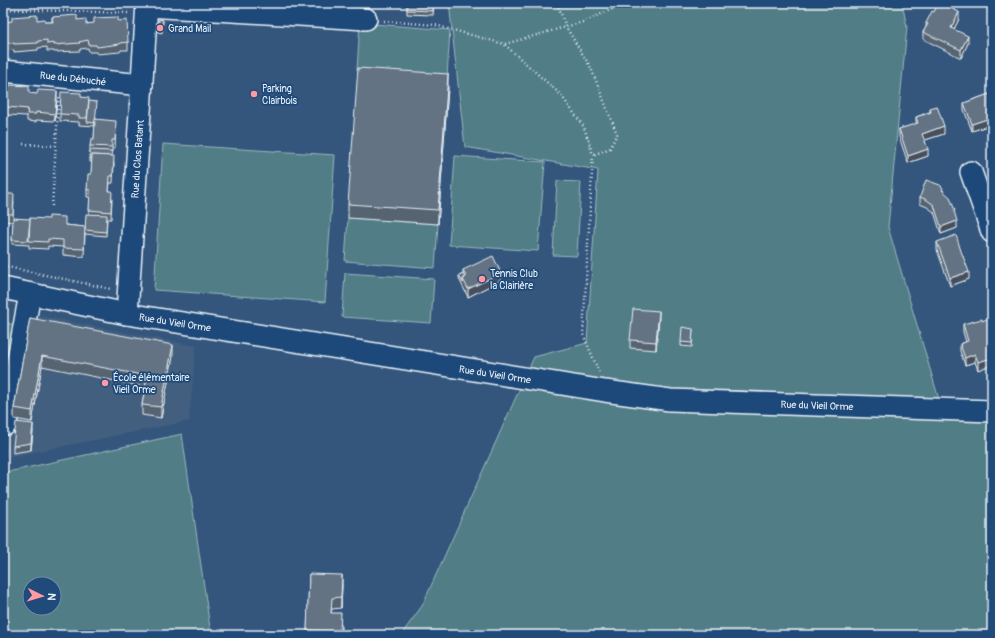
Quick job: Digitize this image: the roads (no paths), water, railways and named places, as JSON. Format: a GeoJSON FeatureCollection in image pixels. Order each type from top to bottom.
{"type":"FeatureCollection","features":[{"type":"Feature","properties":{"kind":"street"},"geometry":{"type":"LineString","coordinates":[[147,8],[366,19]]}},
{"type":"Feature","properties":{"kind":"street","name":"Rue du Clos Batant"},"geometry":{"type":"LineString","coordinates":[[127,314],[147,8]]}},
{"type":"Feature","properties":{"kind":"street","name":"Rue du Débuché"},"geometry":{"type":"LineString","coordinates":[[3,72],[142,85]]}},
{"type":"Feature","properties":{"kind":"street"},"geometry":{"type":"LineString","coordinates":[[971,172],[992,232]]}},
{"type":"Feature","properties":{"kind":"street","name":"Rue du Vieil Orme"},"geometry":{"type":"LineString","coordinates":[[3,288],[127,314],[605,391],[670,400],[992,411]]}},
{"type":"Feature","properties":{"kind":"street"},"geometry":{"type":"LineString","coordinates":[[6,424],[30,294]]}},
{"type":"Feature","properties":{"kind":"place","name":"Grand Mail"},"geometry":{"type":"Point","coordinates":[160,28]}},
{"type":"Feature","properties":{"kind":"place","name":"Parking Clairbois"},"geometry":{"type":"Point","coordinates":[254,94]}},
{"type":"Feature","properties":{"kind":"place","name":"Tennis Club la Clairière"},"geometry":{"type":"Point","coordinates":[482,279]}},
{"type":"Feature","properties":{"kind":"place","name":"École élémentaire Vieil Orme"},"geometry":{"type":"Point","coordinates":[105,383]}}]}
